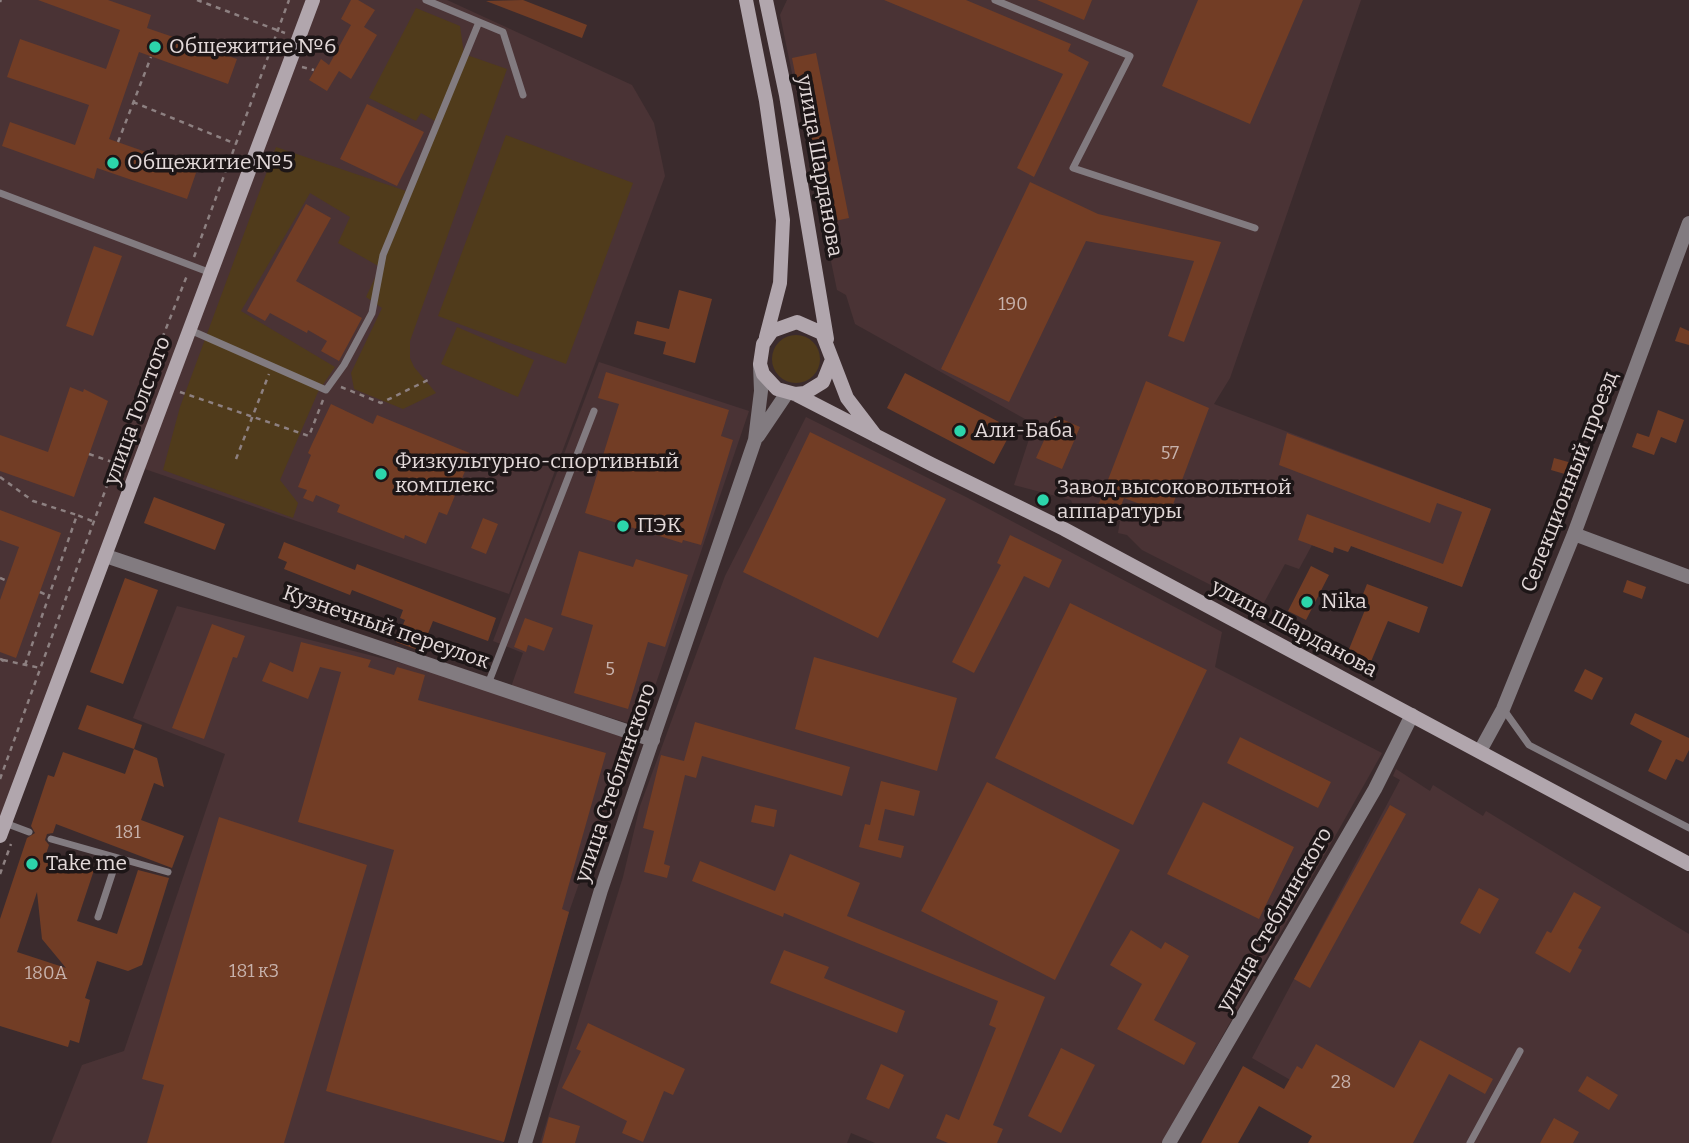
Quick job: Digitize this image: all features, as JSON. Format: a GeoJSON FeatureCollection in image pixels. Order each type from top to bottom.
{"type":"FeatureCollection","features":[{"type":"Feature","properties":{"kind":"main road","name":"улица Толстого"},"geometry":{"type":"LineString","coordinates":[[2,829],[313,0]]}},
{"type":"Feature","properties":{"kind":"main road","name":"улица Шарданова"},"geometry":{"type":"LineString","coordinates":[[746,0],[783,220],[780,283],[766,338]]}},
{"type":"Feature","properties":{"kind":"main road","name":"улица Шарданова"},"geometry":{"type":"LineString","coordinates":[[766,0],[786,95],[827,341]]}},
{"type":"Feature","properties":{"kind":"main road"},"geometry":{"type":"LineString","coordinates":[[831,362],[823,382],[805,393],[791,394],[769,383],[760,364],[760,351],[766,338],[779,326],[797,322],[815,328],[827,341],[831,362],[847,398],[876,436]]}},
{"type":"Feature","properties":{"kind":"main road","name":"улица Шарданова"},"geometry":{"type":"LineString","coordinates":[[791,394],[1064,529],[1689,864]]}},
{"type":"Feature","properties":{"kind":"street","name":"Селекционный проезд"},"geometry":{"type":"LineString","coordinates":[[1480,751],[1503,709],[1574,534],[1689,223]]}},
{"type":"Feature","properties":{"kind":"street"},"geometry":{"type":"LineString","coordinates":[[755,440],[761,390],[760,364]]}},
{"type":"Feature","properties":{"kind":"street"},"geometry":{"type":"LineString","coordinates":[[755,440],[791,394]]}},
{"type":"Feature","properties":{"kind":"street","name":"улица Стеблинского"},"geometry":{"type":"LineString","coordinates":[[525,1143],[601,890],[755,440]]}},
{"type":"Feature","properties":{"kind":"street"},"geometry":{"type":"LineString","coordinates":[[1574,534],[1689,577]]}},
{"type":"Feature","properties":{"kind":"street","name":"Кузнечный переулок"},"geometry":{"type":"LineString","coordinates":[[106,556],[653,740]]}},
{"type":"Feature","properties":{"kind":"street","name":"улица Стеблинского"},"geometry":{"type":"LineString","coordinates":[[1169,1143],[1375,789],[1412,715]]}},
{"type":"Feature","properties":{"kind":"lane"},"geometry":{"type":"LineString","coordinates":[[426,0],[503,32],[523,95]]}},
{"type":"Feature","properties":{"kind":"lane"},"geometry":{"type":"LineString","coordinates":[[995,0],[1130,56],[1073,168],[1255,228]]}},
{"type":"Feature","properties":{"kind":"lane"},"geometry":{"type":"LineString","coordinates":[[190,330],[326,390],[344,365],[372,313],[383,255],[478,22]]}},
{"type":"Feature","properties":{"kind":"lane"},"geometry":{"type":"LineString","coordinates":[[0,193],[211,273]]}},
{"type":"Feature","properties":{"kind":"lane"},"geometry":{"type":"LineString","coordinates":[[488,685],[594,411]]}},
{"type":"Feature","properties":{"kind":"lane"},"geometry":{"type":"LineString","coordinates":[[1503,709],[1529,745],[1689,828]]}},
{"type":"Feature","properties":{"kind":"lane"},"geometry":{"type":"LineString","coordinates":[[2,829],[29,832]]}},
{"type":"Feature","properties":{"kind":"lane"},"geometry":{"type":"LineString","coordinates":[[51,839],[168,872]]}},
{"type":"Feature","properties":{"kind":"lane"},"geometry":{"type":"LineString","coordinates":[[98,917],[117,859]]}},
{"type":"Feature","properties":{"kind":"lane"},"geometry":{"type":"LineString","coordinates":[[1470,1143],[1520,1051]]}},
{"type":"Feature","properties":{"kind":"path"},"geometry":{"type":"LineString","coordinates":[[197,0],[298,37]]}},
{"type":"Feature","properties":{"kind":"path"},"geometry":{"type":"LineString","coordinates":[[0,779],[93,521],[289,0]]}},
{"type":"Feature","properties":{"kind":"path"},"geometry":{"type":"LineString","coordinates":[[118,142],[151,57]]}},
{"type":"Feature","properties":{"kind":"path"},"geometry":{"type":"LineString","coordinates":[[299,66],[314,70]]}},
{"type":"Feature","properties":{"kind":"path"},"geometry":{"type":"LineString","coordinates":[[134,102],[236,144]]}},
{"type":"Feature","properties":{"kind":"path"},"geometry":{"type":"LineString","coordinates":[[236,459],[272,366]]}},
{"type":"Feature","properties":{"kind":"path"},"geometry":{"type":"LineString","coordinates":[[332,383],[381,403],[432,378]]}},
{"type":"Feature","properties":{"kind":"path"},"geometry":{"type":"LineString","coordinates":[[179,392],[309,436],[326,390]]}},
{"type":"Feature","properties":{"kind":"path"},"geometry":{"type":"LineString","coordinates":[[89,454],[115,463]]}},
{"type":"Feature","properties":{"kind":"path"},"geometry":{"type":"LineString","coordinates":[[1,479],[33,501],[93,521]]}},
{"type":"Feature","properties":{"kind":"path"},"geometry":{"type":"LineString","coordinates":[[25,665],[78,515]]}},
{"type":"Feature","properties":{"kind":"path"},"geometry":{"type":"LineString","coordinates":[[0,578],[7,581]]}},
{"type":"Feature","properties":{"kind":"path"},"geometry":{"type":"LineString","coordinates":[[40,592],[49,596]]}},
{"type":"Feature","properties":{"kind":"path"},"geometry":{"type":"LineString","coordinates":[[0,666],[1,659],[40,668]]}},
{"type":"Feature","properties":{"kind":"shaded area"},"geometry":{"type":"Polygon","coordinates":[[[0,0],[447,0],[632,85],[654,123],[665,176],[509,594],[139,467],[0,836],[0,0]]]}},
{"type":"Feature","properties":{"kind":"shaded area"},"geometry":{"type":"Polygon","coordinates":[[[787,0],[1361,0],[1230,378],[1214,404],[1491,509],[1462,587],[1351,546],[1348,552],[1336,548],[1337,540],[1333,553],[1312,545],[1299,569],[1285,564],[1260,610],[1142,550],[1127,535],[1118,533],[1120,521],[1111,521],[1074,508],[1071,500],[1014,485],[1034,424],[855,324],[846,295],[837,290],[780,15],[787,0]]]}},
{"type":"Feature","properties":{"kind":"shaded area"},"geometry":{"type":"Polygon","coordinates":[[[416,8],[460,26],[464,54],[507,69],[410,341],[410,358],[414,367],[436,393],[403,409],[354,389],[351,373],[382,308],[366,297],[380,267],[338,243],[350,217],[310,193],[241,311],[335,367],[318,392],[280,480],[298,503],[293,518],[163,470],[180,407],[276,147],[412,193],[440,124],[421,113],[416,121],[369,98],[416,8]]]}},
{"type":"Feature","properties":{"kind":"shaded area"},"geometry":{"type":"Polygon","coordinates":[[[506,135],[633,183],[566,364],[438,316],[506,135]]]}},
{"type":"Feature","properties":{"kind":"shaded area"},"geometry":{"type":"Polygon","coordinates":[[[457,327],[534,360],[518,397],[441,364],[457,327]]]}},
{"type":"Feature","properties":{"kind":"shaded area"},"geometry":{"type":"Polygon","coordinates":[[[796,335],[805,336],[813,342],[819,350],[819,368],[813,376],[805,382],[796,383],[787,382],[779,376],[773,368],[772,359],[773,350],[779,342],[787,336],[796,335]]]}},
{"type":"Feature","properties":{"kind":"shaded area","name":"ПЭК"},"geometry":{"type":"Polygon","coordinates":[[[599,362],[749,411],[641,727],[511,687],[523,653],[493,641],[599,362]]]}},
{"type":"Feature","properties":{"kind":"shaded area","name":"Завод высоковольтной аппаратуры"},"geometry":{"type":"Polygon","coordinates":[[[806,417],[966,497],[1222,632],[1215,667],[1382,753],[1162,1143],[875,1143],[851,1133],[847,1143],[540,1143],[623,877],[640,806],[725,576],[806,417]]]}},
{"type":"Feature","properties":{"kind":"shaded area"},"geometry":{"type":"Polygon","coordinates":[[[177,606],[424,669],[630,737],[569,912],[503,1143],[51,1143],[82,1065],[124,1051],[225,754],[133,718],[177,606]]]}},
{"type":"Feature","properties":{"kind":"shaded area"},"geometry":{"type":"Polygon","coordinates":[[[1396,769],[1430,791],[1433,785],[1483,816],[1486,811],[1689,934],[1689,1143],[1362,1143],[1371,1126],[1252,1058],[1400,780],[1393,776],[1396,769]]]}},
{"type":"Feature","properties":{"kind":"building"},"geometry":{"type":"Polygon","coordinates":[[[38,0],[108,0],[151,15],[147,28],[237,59],[228,84],[139,52],[109,139],[197,170],[187,199],[97,168],[94,179],[2,146],[10,122],[75,145],[89,105],[7,77],[20,39],[106,69],[120,30],[38,0]]]}},
{"type":"Feature","properties":{"kind":"building"},"geometry":{"type":"Polygon","coordinates":[[[351,0],[358,0],[375,10],[364,27],[377,35],[351,79],[339,71],[327,91],[309,80],[321,59],[329,65],[351,25],[341,19],[351,0]]]}},
{"type":"Feature","properties":{"kind":"building"},"geometry":{"type":"Polygon","coordinates":[[[523,0],[587,25],[582,38],[486,1],[523,0]]]}},
{"type":"Feature","properties":{"kind":"building"},"geometry":{"type":"Polygon","coordinates":[[[884,0],[966,0],[1071,44],[1068,51],[1089,62],[1034,177],[1017,168],[1063,74],[884,0]]]}},
{"type":"Feature","properties":{"kind":"building"},"geometry":{"type":"Polygon","coordinates":[[[1037,0],[1092,0],[1084,20],[1037,0]]]}},
{"type":"Feature","properties":{"kind":"building"},"geometry":{"type":"Polygon","coordinates":[[[1198,0],[1303,0],[1250,124],[1162,86],[1198,0]]]}},
{"type":"Feature","properties":{"kind":"building"},"geometry":{"type":"Polygon","coordinates":[[[816,53],[849,218],[825,223],[792,58],[816,53]]]}},
{"type":"Feature","properties":{"kind":"building"},"geometry":{"type":"Polygon","coordinates":[[[367,104],[424,132],[397,186],[340,159],[367,104]]]}},
{"type":"Feature","properties":{"kind":"building"},"geometry":{"type":"Polygon","coordinates":[[[1030,182],[1098,214],[1221,242],[1184,342],[1168,336],[1194,261],[1086,241],[1009,402],[941,369],[1030,182]]]}},
{"type":"Feature","properties":{"kind":"building"},"geometry":{"type":"Polygon","coordinates":[[[306,204],[331,218],[296,281],[362,318],[339,361],[321,351],[327,341],[308,330],[307,333],[270,313],[265,321],[247,311],[306,204]]]}},
{"type":"Feature","properties":{"kind":"building"},"geometry":{"type":"Polygon","coordinates":[[[94,246],[122,256],[93,336],[66,326],[94,246]]]}},
{"type":"Feature","properties":{"kind":"building"},"geometry":{"type":"Polygon","coordinates":[[[679,290],[712,299],[695,363],[663,354],[666,342],[634,334],[637,321],[669,329],[679,290]]]}},
{"type":"Feature","properties":{"kind":"building"},"geometry":{"type":"Polygon","coordinates":[[[1680,327],[1689,331],[1689,345],[1675,341],[1680,327]]]}},
{"type":"Feature","properties":{"kind":"building"},"geometry":{"type":"Polygon","coordinates":[[[606,372],[729,410],[721,436],[733,440],[701,545],[683,540],[682,543],[585,513],[619,404],[598,398],[606,372]]]}},
{"type":"Feature","properties":{"kind":"building"},"geometry":{"type":"Polygon","coordinates":[[[905,373],[999,422],[997,427],[1010,434],[994,464],[887,408],[905,373]]]}},
{"type":"Feature","properties":{"kind":"building"},"geometry":{"type":"Polygon","coordinates":[[[1146,381],[1209,408],[1169,515],[1124,498],[1116,519],[1096,511],[1146,381]]]}},
{"type":"Feature","properties":{"kind":"building"},"geometry":{"type":"Polygon","coordinates":[[[70,387],[83,392],[84,389],[108,401],[74,497],[0,471],[0,435],[48,452],[70,387]]]}},
{"type":"Feature","properties":{"kind":"building"},"geometry":{"type":"Polygon","coordinates":[[[331,404],[373,424],[377,415],[472,454],[447,515],[439,512],[426,544],[405,535],[404,539],[337,512],[340,505],[316,495],[313,502],[303,498],[307,490],[298,487],[311,455],[308,453],[331,404]]]}},
{"type":"Feature","properties":{"kind":"building"},"geometry":{"type":"Polygon","coordinates":[[[1658,410],[1684,420],[1676,443],[1661,437],[1654,455],[1632,447],[1637,433],[1649,437],[1658,410]]]}},
{"type":"Feature","properties":{"kind":"building"},"geometry":{"type":"Polygon","coordinates":[[[1055,416],[1080,427],[1062,469],[1036,458],[1055,416]]]}},
{"type":"Feature","properties":{"kind":"building"},"geometry":{"type":"Polygon","coordinates":[[[810,432],[946,499],[878,638],[743,572],[810,432]]]}},
{"type":"Feature","properties":{"kind":"building"},"geometry":{"type":"Polygon","coordinates":[[[1287,433],[1491,509],[1462,587],[1351,546],[1348,552],[1334,547],[1333,553],[1298,540],[1307,514],[1443,564],[1462,512],[1437,503],[1430,523],[1279,465],[1287,433]]]}},
{"type":"Feature","properties":{"kind":"building"},"geometry":{"type":"Polygon","coordinates":[[[1554,458],[1579,465],[1575,477],[1551,470],[1554,458]]]}},
{"type":"Feature","properties":{"kind":"building"},"geometry":{"type":"Polygon","coordinates":[[[154,497],[225,524],[215,550],[144,523],[154,497]]]}},
{"type":"Feature","properties":{"kind":"building"},"geometry":{"type":"Polygon","coordinates":[[[0,510],[61,533],[16,658],[0,652],[0,600],[19,547],[0,540],[0,510]]]}},
{"type":"Feature","properties":{"kind":"building"},"geometry":{"type":"Polygon","coordinates":[[[483,518],[498,524],[486,554],[471,548],[483,518]]]}},
{"type":"Feature","properties":{"kind":"building"},"geometry":{"type":"Polygon","coordinates":[[[1010,535],[1062,560],[1049,588],[1024,576],[974,673],[952,662],[1001,565],[997,563],[1010,535]]]}},
{"type":"Feature","properties":{"kind":"building"},"geometry":{"type":"Polygon","coordinates":[[[284,542],[355,570],[357,564],[496,618],[488,641],[433,621],[421,651],[396,642],[405,620],[400,618],[403,610],[352,590],[350,595],[284,569],[287,562],[278,558],[284,542]]]}},
{"type":"Feature","properties":{"kind":"building"},"geometry":{"type":"Polygon","coordinates":[[[579,551],[633,567],[636,559],[688,575],[665,647],[648,642],[628,709],[574,693],[593,625],[561,615],[579,551]]]}},
{"type":"Feature","properties":{"kind":"building"},"geometry":{"type":"Polygon","coordinates":[[[1311,566],[1329,575],[1306,620],[1288,611],[1311,566]]]}},
{"type":"Feature","properties":{"kind":"building"},"geometry":{"type":"Polygon","coordinates":[[[125,578],[158,590],[123,684],[90,672],[125,578]]]}},
{"type":"Feature","properties":{"kind":"building"},"geometry":{"type":"Polygon","coordinates":[[[1627,580],[1646,587],[1642,599],[1623,592],[1627,580]]]}},
{"type":"Feature","properties":{"kind":"building"},"geometry":{"type":"Polygon","coordinates":[[[1367,584],[1428,607],[1419,633],[1388,621],[1370,664],[1347,654],[1367,605],[1360,602],[1367,584]]]}},
{"type":"Feature","properties":{"kind":"building"},"geometry":{"type":"Polygon","coordinates":[[[1070,603],[1207,670],[1133,825],[995,758],[1070,603]]]}},
{"type":"Feature","properties":{"kind":"building"},"geometry":{"type":"Polygon","coordinates":[[[525,618],[553,628],[544,651],[528,645],[526,652],[514,647],[525,618]]]}},
{"type":"Feature","properties":{"kind":"building"},"geometry":{"type":"Polygon","coordinates":[[[212,624],[245,636],[237,658],[233,657],[204,739],[172,728],[212,624]]]}},
{"type":"Feature","properties":{"kind":"building"},"geometry":{"type":"Polygon","coordinates":[[[301,642],[371,660],[368,667],[394,675],[397,667],[425,675],[418,700],[606,753],[562,909],[569,912],[504,1142],[326,1091],[394,850],[298,822],[341,672],[320,667],[308,699],[262,681],[270,662],[293,672],[301,642]]]}},
{"type":"Feature","properties":{"kind":"building"},"geometry":{"type":"Polygon","coordinates":[[[814,657],[957,698],[937,771],[795,729],[814,657]]]}},
{"type":"Feature","properties":{"kind":"building"},"geometry":{"type":"Polygon","coordinates":[[[1585,669],[1603,678],[1592,700],[1574,691],[1585,669]]]}},
{"type":"Feature","properties":{"kind":"building"},"geometry":{"type":"Polygon","coordinates":[[[87,705],[142,725],[134,749],[78,729],[87,705]]]}},
{"type":"Feature","properties":{"kind":"building"},"geometry":{"type":"Polygon","coordinates":[[[1635,713],[1689,738],[1689,750],[1683,762],[1676,759],[1666,780],[1648,771],[1662,741],[1630,724],[1635,713]]]}},
{"type":"Feature","properties":{"kind":"building"},"geometry":{"type":"Polygon","coordinates":[[[695,722],[850,767],[842,796],[702,756],[696,778],[685,775],[664,864],[670,866],[667,878],[644,872],[654,831],[643,828],[661,755],[684,761],[695,722]]]}},
{"type":"Feature","properties":{"kind":"building"},"geometry":{"type":"Polygon","coordinates":[[[1240,737],[1331,782],[1318,808],[1227,763],[1240,737]]]}},
{"type":"Feature","properties":{"kind":"building"},"geometry":{"type":"Polygon","coordinates":[[[134,749],[157,758],[164,787],[154,783],[141,820],[184,836],[172,868],[56,824],[53,833],[47,834],[45,840],[49,845],[46,854],[94,870],[77,921],[117,934],[138,870],[169,878],[142,965],[128,971],[97,961],[85,998],[90,1000],[79,1043],[70,1040],[68,1047],[0,1026],[0,919],[27,838],[35,833],[31,826],[48,775],[54,777],[63,752],[125,774],[134,749]],[[37,892],[17,952],[66,968],[42,939],[37,892]]]}},
{"type":"Feature","properties":{"kind":"building"},"geometry":{"type":"Polygon","coordinates":[[[881,781],[920,791],[914,816],[885,809],[878,840],[904,846],[901,858],[859,847],[865,824],[870,825],[881,781]]]}},
{"type":"Feature","properties":{"kind":"building"},"geometry":{"type":"Polygon","coordinates":[[[987,782],[1120,850],[1055,980],[921,911],[987,782]]]}},
{"type":"Feature","properties":{"kind":"building"},"geometry":{"type":"Polygon","coordinates":[[[1203,802],[1294,847],[1259,919],[1167,874],[1203,802]]]}},
{"type":"Feature","properties":{"kind":"building"},"geometry":{"type":"Polygon","coordinates":[[[755,805],[777,810],[774,827],[751,822],[755,805]]]}},
{"type":"Feature","properties":{"kind":"building"},"geometry":{"type":"Polygon","coordinates":[[[1390,805],[1406,814],[1310,988],[1294,979],[1390,805]]]}},
{"type":"Feature","properties":{"kind":"building"},"geometry":{"type":"Polygon","coordinates":[[[219,817],[367,865],[284,1143],[147,1143],[164,1085],[142,1079],[219,817]]]}},
{"type":"Feature","properties":{"kind":"building"},"geometry":{"type":"Polygon","coordinates":[[[790,854],[860,883],[847,916],[1045,997],[993,1125],[1003,1129],[997,1143],[948,1143],[936,1138],[946,1114],[959,1120],[996,1028],[989,1025],[998,1001],[784,913],[783,917],[692,881],[700,861],[775,891],[790,854]]]}},
{"type":"Feature","properties":{"kind":"building"},"geometry":{"type":"Polygon","coordinates":[[[1479,888],[1499,899],[1480,934],[1460,923],[1479,888]]]}},
{"type":"Feature","properties":{"kind":"building"},"geometry":{"type":"Polygon","coordinates":[[[1574,892],[1601,907],[1578,948],[1582,950],[1570,973],[1535,953],[1547,931],[1551,933],[1574,892]]]}},
{"type":"Feature","properties":{"kind":"building"},"geometry":{"type":"Polygon","coordinates":[[[1131,930],[1161,949],[1165,942],[1189,956],[1154,1020],[1196,1043],[1184,1065],[1117,1029],[1142,984],[1110,965],[1131,930]]]}},
{"type":"Feature","properties":{"kind":"building"},"geometry":{"type":"Polygon","coordinates":[[[784,950],[829,967],[824,978],[905,1011],[897,1033],[770,983],[784,950]]]}},
{"type":"Feature","properties":{"kind":"building"},"geometry":{"type":"Polygon","coordinates":[[[588,1023],[685,1069],[673,1095],[664,1091],[643,1142],[622,1133],[627,1121],[562,1088],[581,1051],[576,1049],[588,1023]]]}},
{"type":"Feature","properties":{"kind":"building"},"geometry":{"type":"Polygon","coordinates":[[[1420,1040],[1493,1079],[1485,1094],[1449,1074],[1413,1143],[1308,1143],[1312,1136],[1259,1106],[1238,1143],[1201,1143],[1243,1066],[1284,1089],[1297,1066],[1302,1069],[1316,1044],[1394,1088],[1420,1040]]]}},
{"type":"Feature","properties":{"kind":"building"},"geometry":{"type":"Polygon","coordinates":[[[1061,1048],[1095,1065],[1061,1133],[1028,1116],[1061,1048]]]}},
{"type":"Feature","properties":{"kind":"building"},"geometry":{"type":"Polygon","coordinates":[[[881,1064],[904,1075],[889,1109],[866,1099],[881,1064]]]}},
{"type":"Feature","properties":{"kind":"building"},"geometry":{"type":"Polygon","coordinates":[[[1587,1076],[1618,1095],[1609,1110],[1578,1091],[1587,1076]]]}},
{"type":"Feature","properties":{"kind":"building"},"geometry":{"type":"Polygon","coordinates":[[[549,1117],[580,1126],[575,1143],[542,1143],[549,1117]]]}},
{"type":"Feature","properties":{"kind":"building"},"geometry":{"type":"Polygon","coordinates":[[[1554,1118],[1579,1132],[1573,1143],[1540,1143],[1554,1118]]]}},
{"type":"Feature","properties":{"kind":"place","name":"Общежитие №6"},"geometry":{"type":"Point","coordinates":[155,47]}},
{"type":"Feature","properties":{"kind":"place","name":"Общежитие №5"},"geometry":{"type":"Point","coordinates":[113,163]}},
{"type":"Feature","properties":{"kind":"place","name":"Али-Баба"},"geometry":{"type":"Point","coordinates":[960,431]}},
{"type":"Feature","properties":{"kind":"place","name":"Физкультурно-спортивный комплекс"},"geometry":{"type":"Point","coordinates":[381,474]}},
{"type":"Feature","properties":{"kind":"place","name":"Завод высоковольтной аппаратуры"},"geometry":{"type":"Point","coordinates":[1043,500]}},
{"type":"Feature","properties":{"kind":"place","name":"ПЭК"},"geometry":{"type":"Point","coordinates":[623,526]}},
{"type":"Feature","properties":{"kind":"place","name":"Nika"},"geometry":{"type":"Point","coordinates":[1307,602]}},
{"type":"Feature","properties":{"kind":"place","name":"Take me"},"geometry":{"type":"Point","coordinates":[32,864]}}]}
